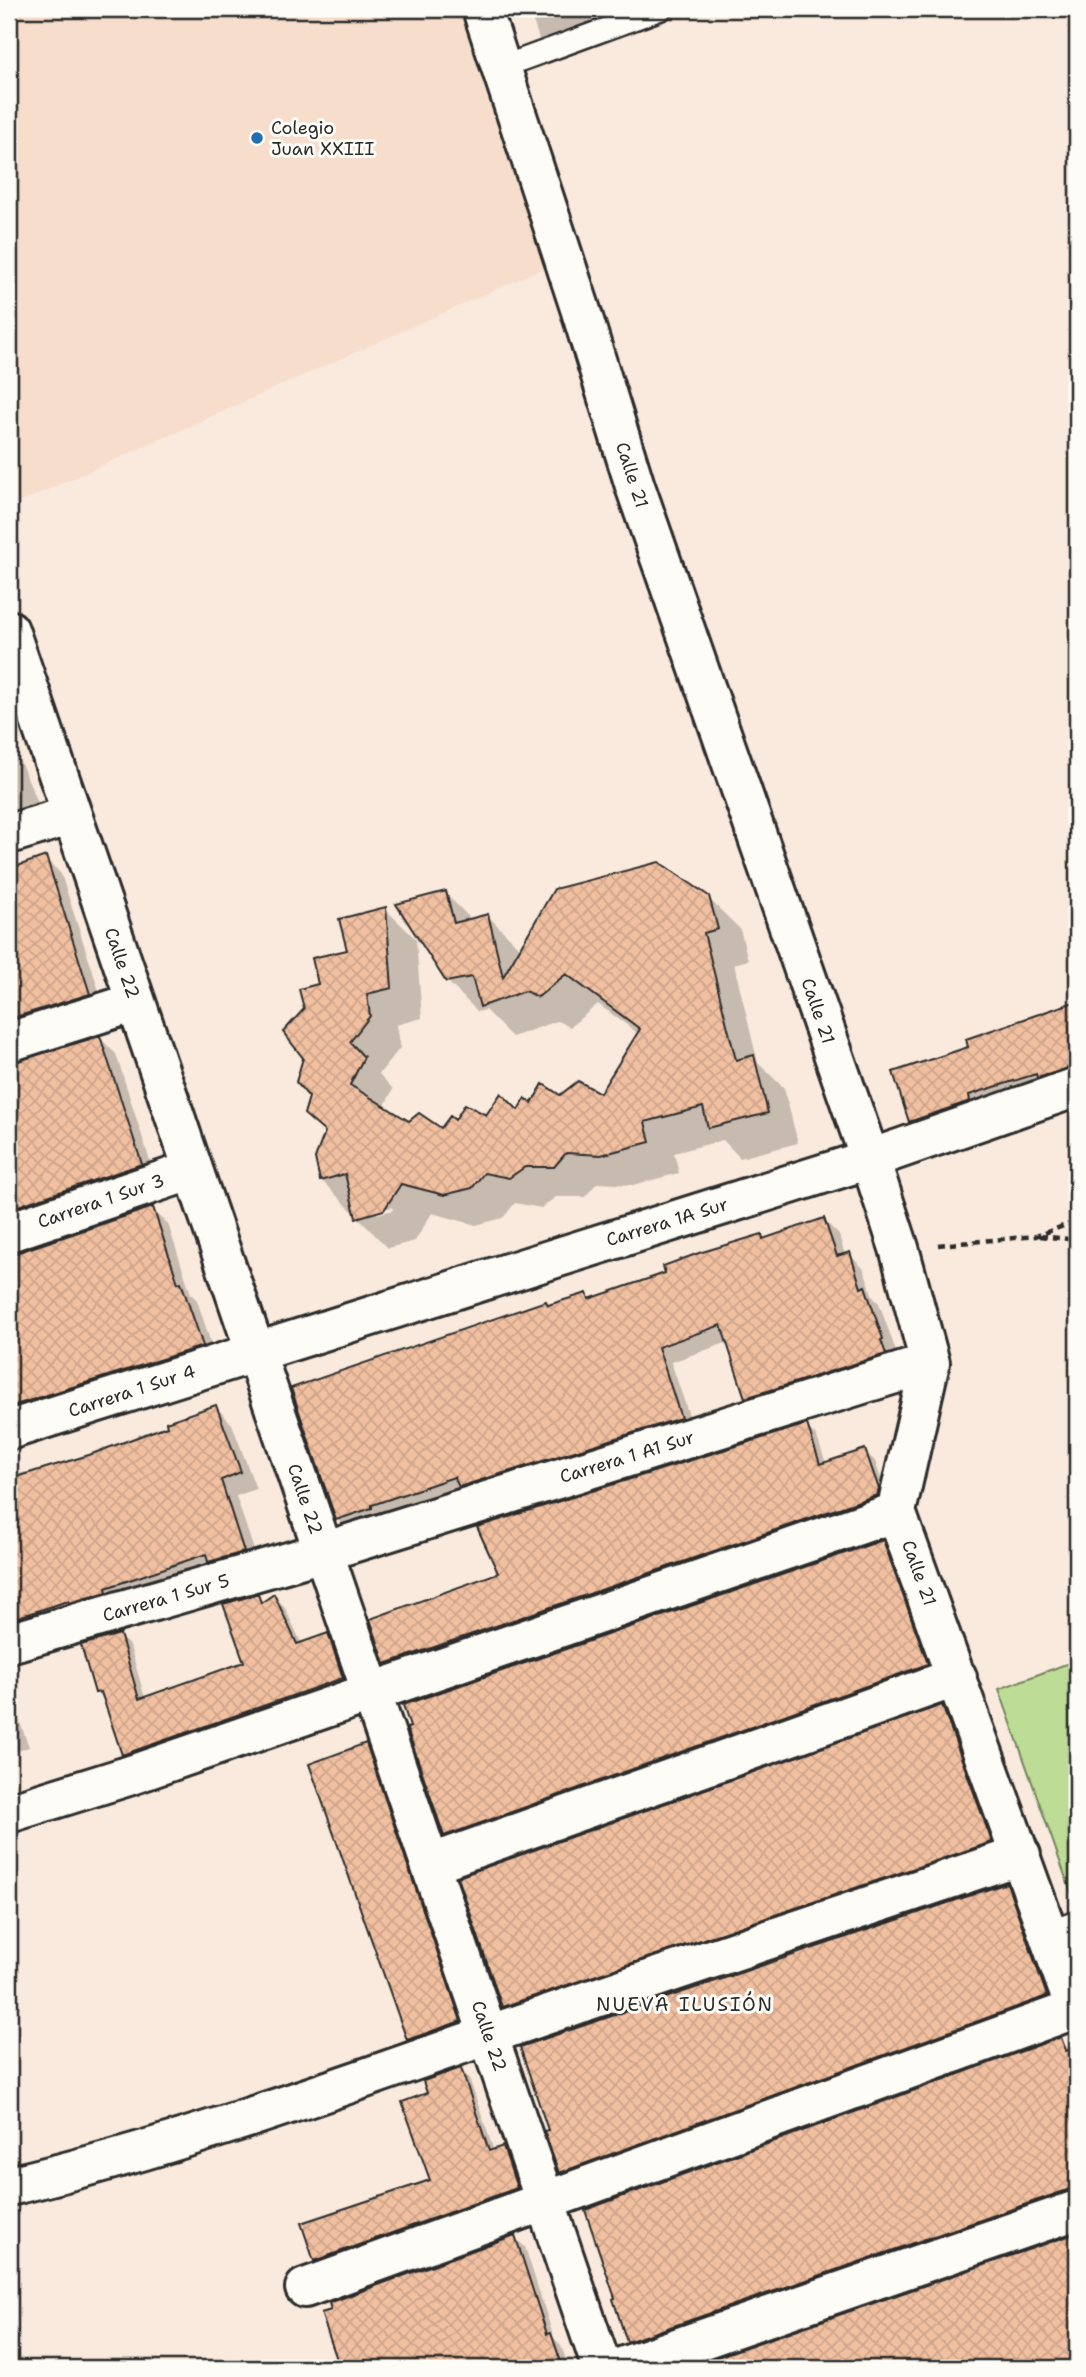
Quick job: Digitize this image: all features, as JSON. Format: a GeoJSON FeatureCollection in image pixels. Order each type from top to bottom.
{"type":"FeatureCollection","features":[{"type":"Feature","properties":{"kind":"street","name":"Calle 21"},"geometry":{"type":"LineString","coordinates":[[482,9],[635,486],[899,1248],[930,1363],[896,1512],[1021,1855],[1063,1927],[1076,2011]]}},
{"type":"Feature","properties":{"kind":"street","name":"Calle 22"},"geometry":{"type":"LineString","coordinates":[[10,636],[602,2368]]}},
{"type":"Feature","properties":{"kind":"street"},"geometry":{"type":"LineString","coordinates":[[9,834],[72,815]]}},
{"type":"Feature","properties":{"kind":"street"},"geometry":{"type":"LineString","coordinates":[[9,1042],[136,1002]]}},
{"type":"Feature","properties":{"kind":"street","name":"Carrera 1A Sur"},"geometry":{"type":"LineString","coordinates":[[255,1352],[870,1159],[1077,1087]]}},
{"type":"Feature","properties":{"kind":"street","name":"Carrera 1 Sur 3"},"geometry":{"type":"LineString","coordinates":[[9,1232],[192,1170]]}},
{"type":"Feature","properties":{"kind":"street","name":"Carrera 1 Sur 4"},"geometry":{"type":"LineString","coordinates":[[9,1430],[255,1352]]}},
{"type":"Feature","properties":{"kind":"street","name":"Carrera 1 A1 Sur"},"geometry":{"type":"LineString","coordinates":[[323,1552],[930,1363]]}},
{"type":"Feature","properties":{"kind":"street"},"geometry":{"type":"LineString","coordinates":[[9,1813],[128,1776],[896,1512]]}},
{"type":"Feature","properties":{"kind":"street","name":"Carrera 1 Sur 5"},"geometry":{"type":"LineString","coordinates":[[9,1643],[323,1552]]}},
{"type":"Feature","properties":{"kind":"street"},"geometry":{"type":"LineString","coordinates":[[429,1864],[957,1677]]}},
{"type":"Feature","properties":{"kind":"street"},"geometry":{"type":"LineString","coordinates":[[9,2186],[90,2167],[397,2068],[1021,1855]]}},
{"type":"Feature","properties":{"kind":"street"},"geometry":{"type":"LineString","coordinates":[[305,2288],[1076,2011]]}},
{"type":"Feature","properties":{"kind":"street"},"geometry":{"type":"LineString","coordinates":[[619,2368],[1077,2210]]}},
{"type":"Feature","properties":{"kind":"lane"},"geometry":{"type":"LineString","coordinates":[[502,67],[661,9]]}},
{"type":"Feature","properties":{"kind":"path"},"geometry":{"type":"LineString","coordinates":[[1036,1236],[1077,1221]]}},
{"type":"Feature","properties":{"kind":"path"},"geometry":{"type":"LineString","coordinates":[[899,1248],[1036,1236],[1077,1240]]}},
{"type":"Feature","properties":{"kind":"shaded area","name":"Colegio Juan XXIII"},"geometry":{"type":"Polygon","coordinates":[[[9,9],[463,9],[548,266],[9,507],[9,9]]]}},
{"type":"Feature","properties":{"kind":"green space"},"geometry":{"type":"Polygon","coordinates":[[[1077,1660],[1077,1900],[1074,1901],[999,1689],[1077,1660]]]}},
{"type":"Feature","properties":{"kind":"building"},"geometry":{"type":"Polygon","coordinates":[[[46,856],[90,994],[9,1019],[9,869],[46,856]]]}},
{"type":"Feature","properties":{"kind":"building"},"geometry":{"type":"Polygon","coordinates":[[[659,862],[709,896],[718,929],[704,933],[736,1060],[754,1055],[768,1113],[708,1128],[703,1107],[645,1122],[650,1142],[601,1155],[566,1153],[554,1167],[525,1167],[509,1178],[484,1173],[472,1188],[444,1195],[401,1184],[384,1210],[356,1218],[345,1174],[320,1181],[315,1158],[325,1132],[304,1114],[309,1097],[296,1082],[303,1058],[283,1032],[304,1009],[299,989],[318,984],[312,958],[347,950],[339,919],[386,907],[392,988],[367,994],[370,1016],[350,1042],[364,1057],[350,1085],[409,1121],[419,1113],[441,1128],[450,1116],[455,1120],[465,1104],[486,1115],[501,1093],[518,1110],[525,1098],[532,1103],[543,1084],[560,1095],[578,1081],[600,1093],[640,1029],[566,974],[538,997],[525,991],[480,1007],[472,977],[446,982],[396,904],[446,891],[454,923],[488,914],[503,977],[554,889],[659,862]]]}},
{"type":"Feature","properties":{"kind":"building"},"geometry":{"type":"Polygon","coordinates":[[[1077,1001],[1077,1066],[1037,1078],[1036,1074],[969,1095],[970,1101],[909,1122],[893,1072],[968,1047],[966,1039],[1077,1001]]]}},
{"type":"Feature","properties":{"kind":"building"},"geometry":{"type":"Polygon","coordinates":[[[100,1036],[142,1164],[9,1209],[9,1063],[100,1036]]]}},
{"type":"Feature","properties":{"kind":"building"},"geometry":{"type":"Polygon","coordinates":[[[153,1207],[178,1283],[181,1282],[203,1346],[9,1407],[9,1253],[16,1253],[153,1207]]]}},
{"type":"Feature","properties":{"kind":"building"},"geometry":{"type":"Polygon","coordinates":[[[824,1218],[837,1256],[850,1252],[861,1288],[865,1286],[886,1354],[745,1398],[721,1325],[658,1347],[681,1418],[459,1487],[454,1477],[336,1520],[291,1388],[546,1301],[548,1305],[587,1293],[589,1299],[665,1273],[663,1266],[699,1253],[762,1234],[763,1239],[824,1218]]]}},
{"type":"Feature","properties":{"kind":"building"},"geometry":{"type":"Polygon","coordinates":[[[216,1405],[241,1472],[221,1480],[244,1552],[208,1562],[206,1554],[106,1588],[107,1592],[9,1620],[9,1479],[89,1455],[167,1426],[166,1422],[216,1405]]]}},
{"type":"Feature","properties":{"kind":"building"},"geometry":{"type":"Polygon","coordinates":[[[807,1424],[820,1464],[865,1449],[879,1489],[877,1495],[385,1664],[370,1619],[498,1573],[477,1527],[807,1424]]]}},
{"type":"Feature","properties":{"kind":"building"},"geometry":{"type":"Polygon","coordinates":[[[883,1540],[928,1664],[444,1836],[407,1728],[410,1727],[403,1705],[883,1540]]]}},
{"type":"Feature","properties":{"kind":"building"},"geometry":{"type":"Polygon","coordinates":[[[258,1594],[261,1603],[274,1594],[297,1644],[328,1633],[343,1678],[122,1755],[101,1692],[95,1693],[81,1645],[120,1634],[139,1699],[244,1662],[223,1604],[258,1594]]]}},
{"type":"Feature","properties":{"kind":"building"},"geometry":{"type":"Polygon","coordinates":[[[942,1705],[992,1842],[502,2007],[458,1877],[942,1705]]]}},
{"type":"Feature","properties":{"kind":"building"},"geometry":{"type":"Polygon","coordinates":[[[366,1743],[461,2021],[407,2040],[309,1764],[366,1743]]]}},
{"type":"Feature","properties":{"kind":"building"},"geometry":{"type":"Polygon","coordinates":[[[1007,1883],[1047,1996],[559,2173],[544,2131],[548,2130],[520,2047],[1007,1883]]]}},
{"type":"Feature","properties":{"kind":"building"},"geometry":{"type":"Polygon","coordinates":[[[1061,2037],[1066,2051],[1077,2047],[1077,2189],[1070,2189],[627,2342],[585,2210],[1061,2037]]]}},
{"type":"Feature","properties":{"kind":"building"},"geometry":{"type":"Polygon","coordinates":[[[461,2068],[489,2151],[503,2146],[517,2188],[314,2261],[301,2223],[430,2180],[402,2102],[427,2093],[423,2081],[461,2068]]]}},
{"type":"Feature","properties":{"kind":"building"},"geometry":{"type":"Polygon","coordinates":[[[1077,2233],[1077,2368],[685,2368],[1077,2233]]]}},
{"type":"Feature","properties":{"kind":"building"},"geometry":{"type":"Polygon","coordinates":[[[515,2235],[547,2334],[551,2333],[563,2368],[340,2368],[321,2313],[331,2310],[329,2303],[515,2235]]]}},
{"type":"Feature","properties":{"kind":"place","name":"Colegio Juan XXIII"},"geometry":{"type":"Point","coordinates":[257,138]}},
{"type":"Feature","properties":{"kind":"district","name":"NUEVA ILUSIÓN"},"geometry":{"type":"Point","coordinates":[685,2004]}}]}
